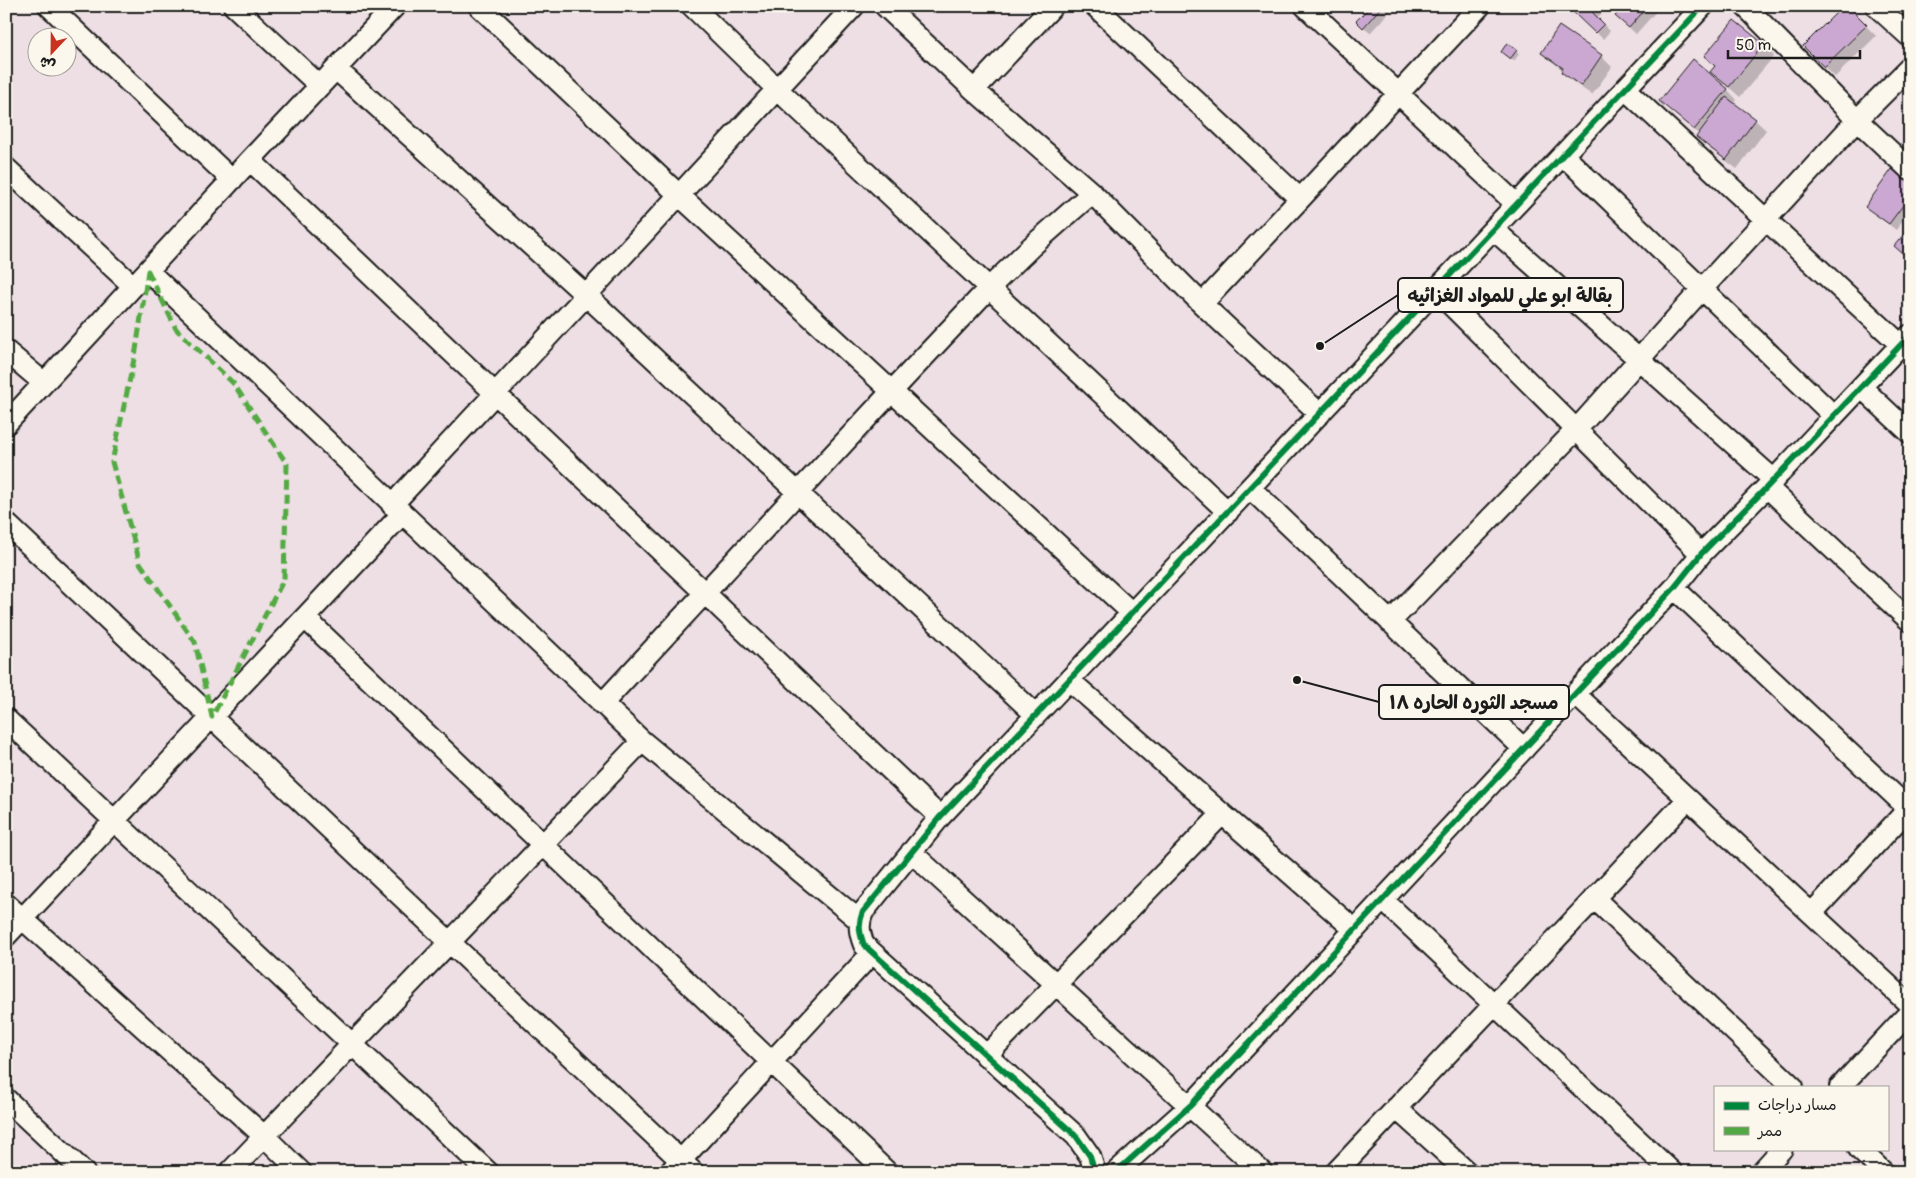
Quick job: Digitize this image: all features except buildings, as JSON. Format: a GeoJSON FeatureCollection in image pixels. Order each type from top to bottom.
{"type":"FeatureCollection","features":[{"type":"Feature","properties":{"kind":"street"},"geometry":{"type":"LineString","coordinates":[[49,6],[232,180]]}},
{"type":"Feature","properties":{"kind":"street"},"geometry":{"type":"LineString","coordinates":[[234,6],[320,86]]}},
{"type":"Feature","properties":{"kind":"street"},"geometry":{"type":"LineString","coordinates":[[6,424],[395,6]]}},
{"type":"Feature","properties":{"kind":"street"},"geometry":{"type":"LineString","coordinates":[[478,6],[679,195],[1132,613]]}},
{"type":"Feature","properties":{"kind":"street"},"geometry":{"type":"LineString","coordinates":[[692,6],[777,89],[1228,512]]}},
{"type":"Feature","properties":{"kind":"street"},"geometry":{"type":"LineString","coordinates":[[6,936],[305,618],[495,394],[854,6]]}},
{"type":"Feature","properties":{"kind":"street"},"geometry":{"type":"LineString","coordinates":[[885,6],[974,90],[1092,193],[1202,304],[1320,414]]}},
{"type":"Feature","properties":{"kind":"street"},"geometry":{"type":"LineString","coordinates":[[974,90],[1053,6]]}},
{"type":"Feature","properties":{"kind":"street"},"geometry":{"type":"LineString","coordinates":[[1095,6],[1300,199]]}},
{"type":"Feature","properties":{"kind":"street"},"geometry":{"type":"LineString","coordinates":[[1305,6],[1516,204]]}},
{"type":"Feature","properties":{"kind":"street"},"geometry":{"type":"LineString","coordinates":[[1202,304],[1480,6]]}},
{"type":"Feature","properties":{"kind":"street"},"geometry":{"type":"LineString","coordinates":[[1095,1172],[1090,1156],[1076,1136],[864,945],[859,933],[860,921],[869,903],[940,817],[1703,6]]}},
{"type":"Feature","properties":{"kind":"street"},"geometry":{"type":"LineString","coordinates":[[1745,6],[1857,120],[1910,170]]}},
{"type":"Feature","properties":{"kind":"street"},"geometry":{"type":"LineString","coordinates":[[1876,6],[1910,38]]}},
{"type":"Feature","properties":{"kind":"street"},"geometry":{"type":"LineString","coordinates":[[1390,622],[1576,430],[1857,120],[1910,67]]}},
{"type":"Feature","properties":{"kind":"street"},"geometry":{"type":"LineString","coordinates":[[336,69],[586,296],[1036,715]]}},
{"type":"Feature","properties":{"kind":"street"},"geometry":{"type":"LineString","coordinates":[[1116,1172],[1191,1105],[1674,588],[1701,554],[1771,484],[1905,340],[1766,219],[1625,89]]}},
{"type":"Feature","properties":{"kind":"street"},"geometry":{"type":"LineString","coordinates":[[1562,155],[1834,416]]}},
{"type":"Feature","properties":{"kind":"street"},"geometry":{"type":"LineString","coordinates":[[250,160],[940,817]]}},
{"type":"Feature","properties":{"kind":"street"},"geometry":{"type":"LineString","coordinates":[[6,168],[133,286]]}},
{"type":"Feature","properties":{"kind":"street"},"geometry":{"type":"LineString","coordinates":[[602,704],[989,288],[1032,246],[1092,193]]}},
{"type":"Feature","properties":{"kind":"street"},"geometry":{"type":"LineString","coordinates":[[1493,229],[1639,360],[1771,484],[1910,621]]}},
{"type":"Feature","properties":{"kind":"street"},"geometry":{"type":"LineString","coordinates":[[148,271],[642,741],[860,921]]}},
{"type":"Feature","properties":{"kind":"street"},"geometry":{"type":"LineString","coordinates":[[1436,290],[1701,554]]}},
{"type":"Feature","properties":{"kind":"street"},"geometry":{"type":"LineString","coordinates":[[6,351],[44,383]]}},
{"type":"Feature","properties":{"kind":"street"},"geometry":{"type":"LineString","coordinates":[[1861,387],[1910,433]]}},
{"type":"Feature","properties":{"kind":"street"},"geometry":{"type":"LineString","coordinates":[[1250,488],[1524,749]]}},
{"type":"Feature","properties":{"kind":"street"},"geometry":{"type":"LineString","coordinates":[[6,523],[450,942],[681,1168],[771,1062],[872,953]]}},
{"type":"Feature","properties":{"kind":"street"},"geometry":{"type":"LineString","coordinates":[[1674,588],[1909,808],[1812,913]]}},
{"type":"Feature","properties":{"kind":"street"},"geometry":{"type":"LineString","coordinates":[[305,618],[887,1172]]}},
{"type":"Feature","properties":{"kind":"street"},"geometry":{"type":"LineString","coordinates":[[1069,680],[1354,930]]}},
{"type":"Feature","properties":{"kind":"street"},"geometry":{"type":"LineString","coordinates":[[1575,694],[1910,1005]]}},
{"type":"Feature","properties":{"kind":"street"},"geometry":{"type":"LineString","coordinates":[[6,720],[488,1172]]}},
{"type":"Feature","properties":{"kind":"street"},"geometry":{"type":"LineString","coordinates":[[230,1172],[642,741]]}},
{"type":"Feature","properties":{"kind":"street"},"geometry":{"type":"LineString","coordinates":[[1336,1172],[1688,799]]}},
{"type":"Feature","properties":{"kind":"street"},"geometry":{"type":"LineString","coordinates":[[986,1056],[1222,814]]}},
{"type":"Feature","properties":{"kind":"street"},"geometry":{"type":"LineString","coordinates":[[911,852],[1191,1105],[1262,1172]]}},
{"type":"Feature","properties":{"kind":"street"},"geometry":{"type":"LineString","coordinates":[[1594,898],[1792,1086]]}},
{"type":"Feature","properties":{"kind":"street"},"geometry":{"type":"LineString","coordinates":[[1383,900],[1672,1172]]}},
{"type":"Feature","properties":{"kind":"street"},"geometry":{"type":"LineString","coordinates":[[6,904],[264,1136],[301,1172]]}},
{"type":"Feature","properties":{"kind":"street"},"geometry":{"type":"LineString","coordinates":[[1841,1086],[1910,1012]]}},
{"type":"Feature","properties":{"kind":"street"},"geometry":{"type":"LineString","coordinates":[[6,1098],[84,1172]]}},
{"type":"Feature","properties":{"kind":"street"},"geometry":{"type":"LineString","coordinates":[[1396,1108],[1467,1172]]}},
{"type":"Feature","properties":{"kind":"street"},"geometry":{"type":"LineString","coordinates":[[1761,1172],[1781,1150]]}},
{"type":"Feature","properties":{"kind":"street"},"geometry":{"type":"LineString","coordinates":[[1860,1150],[1883,1172]]}},
{"type":"Feature","properties":{"kind":"marked path"},"geometry":{"type":"LineString","coordinates":[[148,271],[176,329],[233,383],[287,464],[284,579],[212,717],[195,642],[140,563],[112,462],[136,350],[148,271]]}},
{"type":"Feature","properties":{"kind":"cycle path"},"geometry":{"type":"LineString","coordinates":[[1095,1172],[1090,1156],[1076,1136],[864,945],[860,928],[863,912],[940,817],[1703,6]]}},
{"type":"Feature","properties":{"kind":"cycle path"},"geometry":{"type":"LineString","coordinates":[[1116,1172],[1191,1105],[1674,588],[1701,554],[1910,335]]}},
{"type":"Feature","properties":{"kind":"place","name":"بقالة ابو علي للمواد الغزائيه"},"geometry":{"type":"Point","coordinates":[1320,346]}},
{"type":"Feature","properties":{"kind":"place","name":"مسجد الثوره الحاره ١٨"},"geometry":{"type":"Point","coordinates":[1297,680]}}]}
